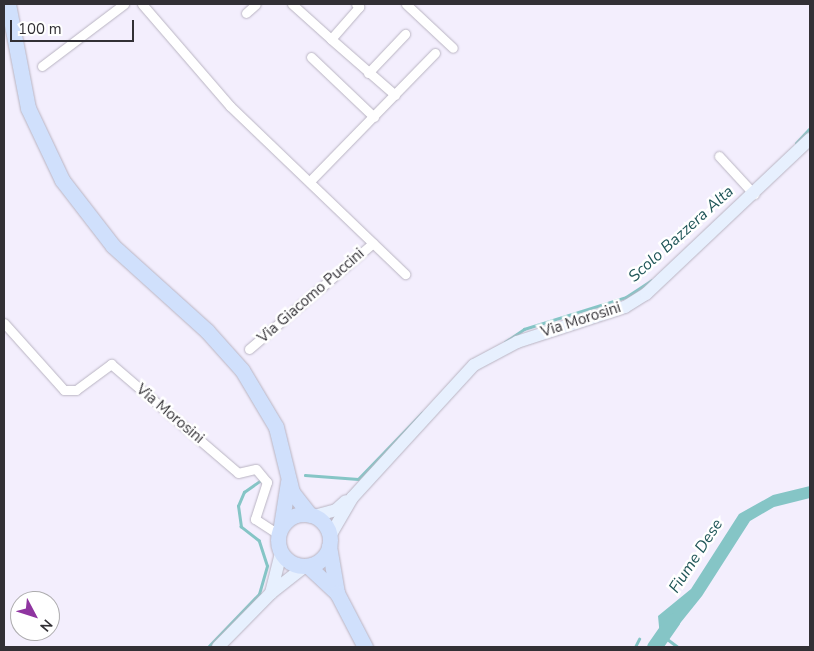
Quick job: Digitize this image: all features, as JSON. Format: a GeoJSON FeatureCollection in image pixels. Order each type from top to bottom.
{"type":"FeatureCollection","features":[{"type":"Feature","properties":{"kind":"main road"},"geometry":{"type":"LineString","coordinates":[[8,4],[28,108],[62,180],[113,246],[207,331],[242,370],[276,428],[288,482],[280,530],[281,553],[306,566],[337,593]]}},
{"type":"Feature","properties":{"kind":"main road"},"geometry":{"type":"LineString","coordinates":[[288,482],[330,541],[337,593],[365,647]]}},
{"type":"Feature","properties":{"kind":"main road"},"geometry":{"type":"LineString","coordinates":[[280,530],[294,516],[312,515]]}},
{"type":"Feature","properties":{"kind":"main road"},"geometry":{"type":"LineString","coordinates":[[306,566],[324,557],[330,541]]}},
{"type":"Feature","properties":{"kind":"street"},"geometry":{"type":"LineString","coordinates":[[42,66],[124,4]]}},
{"type":"Feature","properties":{"kind":"street","name":"Via Giacomo Puccini"},"geometry":{"type":"LineString","coordinates":[[142,4],[230,106],[405,274]]}},
{"type":"Feature","properties":{"kind":"street"},"geometry":{"type":"LineString","coordinates":[[246,13],[256,4]]}},
{"type":"Feature","properties":{"kind":"street"},"geometry":{"type":"LineString","coordinates":[[292,4],[395,96]]}},
{"type":"Feature","properties":{"kind":"street"},"geometry":{"type":"LineString","coordinates":[[406,4],[453,48]]}},
{"type":"Feature","properties":{"kind":"street"},"geometry":{"type":"LineString","coordinates":[[331,39],[359,5]]}},
{"type":"Feature","properties":{"kind":"street"},"geometry":{"type":"LineString","coordinates":[[368,72],[405,34]]}},
{"type":"Feature","properties":{"kind":"street"},"geometry":{"type":"LineString","coordinates":[[310,181],[435,53]]}},
{"type":"Feature","properties":{"kind":"street"},"geometry":{"type":"LineString","coordinates":[[311,57],[374,117]]}},
{"type":"Feature","properties":{"kind":"street","name":"Via Morosini"},"geometry":{"type":"LineString","coordinates":[[312,515],[330,513],[352,498],[474,365],[492,353],[566,323],[624,307],[680,264],[810,139]]}},
{"type":"Feature","properties":{"kind":"street"},"geometry":{"type":"LineString","coordinates":[[719,156],[754,194]]}},
{"type":"Feature","properties":{"kind":"street","name":"Via Giacomo Puccini"},"geometry":{"type":"LineString","coordinates":[[249,349],[373,243]]}},
{"type":"Feature","properties":{"kind":"street","name":"Via Morosini"},"geometry":{"type":"LineString","coordinates":[[4,323],[64,390],[76,390],[111,364],[238,473],[256,469],[267,482],[256,519],[259,526],[280,530]]}},
{"type":"Feature","properties":{"kind":"street","name":"Via Morosini"},"geometry":{"type":"LineString","coordinates":[[330,541],[352,498]]}},
{"type":"Feature","properties":{"kind":"street"},"geometry":{"type":"LineString","coordinates":[[271,593],[281,553]]}},
{"type":"Feature","properties":{"kind":"street"},"geometry":{"type":"LineString","coordinates":[[218,647],[271,593],[306,566]]}},
{"type":"Feature","properties":{"kind":"shaded area"},"geometry":{"type":"Polygon","coordinates":[[[810,486],[810,498],[774,507],[750,521],[702,596],[665,642],[660,637],[658,616],[691,589],[739,514],[773,495],[810,486]]]}},
{"type":"Feature","properties":{"kind":"waterway","name":"Scolo Bazzera Alta"},"geometry":{"type":"LineString","coordinates":[[796,143],[810,128]]}},
{"type":"Feature","properties":{"kind":"waterway","name":"Scolo Bazzera Alta"},"geometry":{"type":"LineString","coordinates":[[505,342],[524,329],[626,297],[651,281]]}},
{"type":"Feature","properties":{"kind":"waterway","name":"Scolo Bazzera Alta"},"geometry":{"type":"LineString","coordinates":[[305,475],[358,479],[422,413]]}},
{"type":"Feature","properties":{"kind":"waterway","name":"Scolo Bazzera Alta"},"geometry":{"type":"LineString","coordinates":[[208,647],[259,594],[267,566],[259,541],[241,527],[238,506],[244,492],[261,480]]}},
{"type":"Feature","properties":{"kind":"waterway","name":"Fiume Dese"},"geometry":{"type":"LineString","coordinates":[[654,647],[672,621]]}},
{"type":"Feature","properties":{"kind":"waterway"},"geometry":{"type":"LineString","coordinates":[[666,638],[678,647]]}},
{"type":"Feature","properties":{"kind":"waterway"},"geometry":{"type":"LineString","coordinates":[[635,647],[639,639]]}}]}
